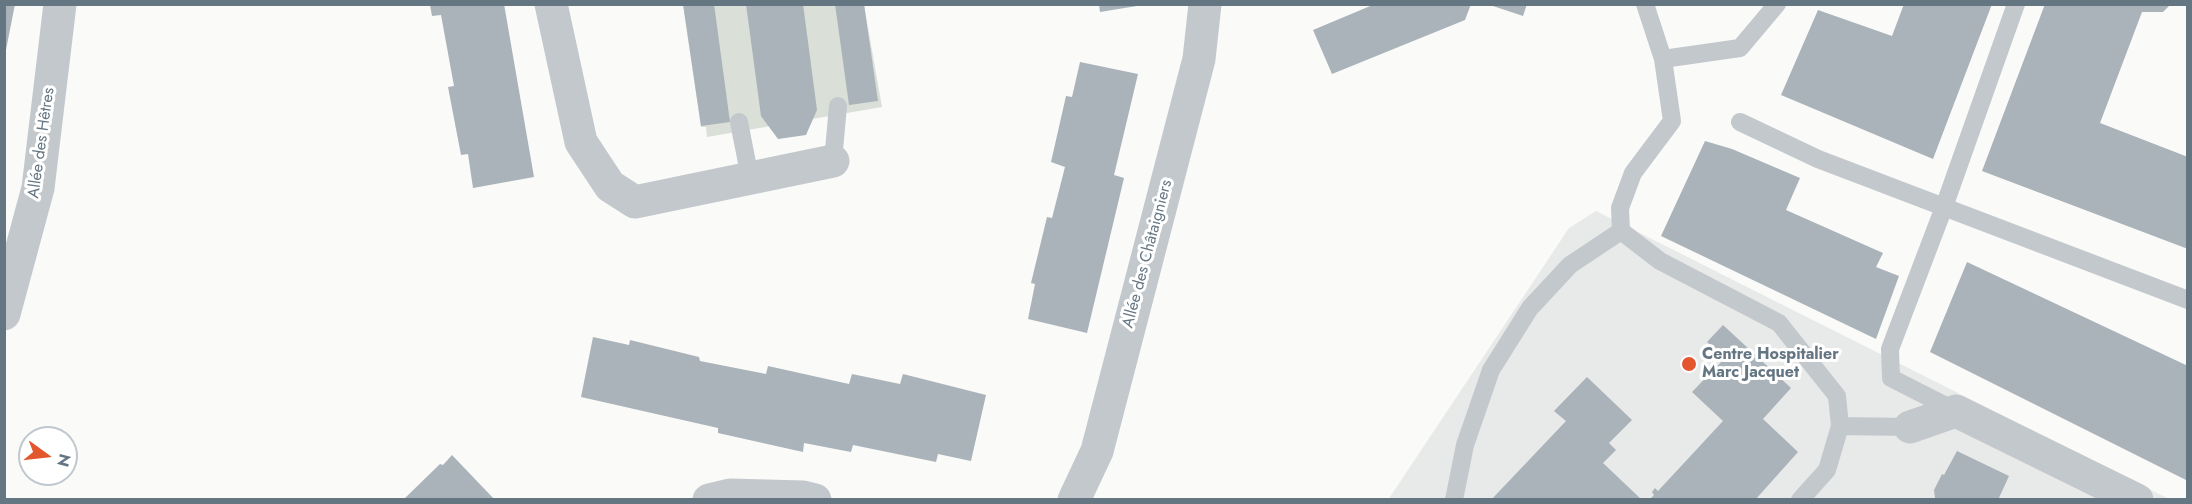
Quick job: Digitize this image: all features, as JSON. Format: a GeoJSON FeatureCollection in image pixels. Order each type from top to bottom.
{"type":"FeatureCollection","features":[{"type":"Feature","properties":{"kind":"street","name":"Allée des Hêtres"},"geometry":{"type":"LineString","coordinates":[[4,314],[38,188],[60,4]]}},
{"type":"Feature","properties":{"kind":"street"},"geometry":{"type":"LineString","coordinates":[[551,4],[581,142],[610,186],[635,202],[833,161]]}},
{"type":"Feature","properties":{"kind":"street","name":"Allée des Châtaigniers"},"geometry":{"type":"LineString","coordinates":[[1074,500],[1097,451],[1199,59],[1205,4]]}},
{"type":"Feature","properties":{"kind":"street"},"geometry":{"type":"LineString","coordinates":[[1910,427],[1956,411],[2136,500]]}},
{"type":"Feature","properties":{"kind":"street"},"geometry":{"type":"LineString","coordinates":[[709,500],[730,495],[803,497],[814,500]]}},
{"type":"Feature","properties":{"kind":"lane"},"geometry":{"type":"LineString","coordinates":[[1645,4],[1663,59],[1672,121],[1633,173],[1620,208],[1621,231],[1660,261],[1779,323],[1837,396],[1840,426],[1827,470],[1800,500]]}},
{"type":"Feature","properties":{"kind":"lane"},"geometry":{"type":"LineString","coordinates":[[1663,59],[1740,48],[1777,4]]}},
{"type":"Feature","properties":{"kind":"lane"},"geometry":{"type":"LineString","coordinates":[[1956,411],[1891,378],[1890,349],[1944,207],[2016,4]]}},
{"type":"Feature","properties":{"kind":"lane"},"geometry":{"type":"LineString","coordinates":[[833,161],[838,106]]}},
{"type":"Feature","properties":{"kind":"lane"},"geometry":{"type":"LineString","coordinates":[[739,122],[750,178]]}},
{"type":"Feature","properties":{"kind":"lane"},"geometry":{"type":"LineString","coordinates":[[1740,122],[1818,159],[2187,300]]}},
{"type":"Feature","properties":{"kind":"lane"},"geometry":{"type":"LineString","coordinates":[[1454,500],[1465,445],[1491,370],[1530,308],[1570,265],[1621,231]]}},
{"type":"Feature","properties":{"kind":"lane"},"geometry":{"type":"LineString","coordinates":[[1840,426],[1910,427]]}},
{"type":"Feature","properties":{"kind":"shaded area"},"geometry":{"type":"Polygon","coordinates":[[[683,5],[864,5],[882,107],[707,137],[706,127],[701,127],[683,5]]]}},
{"type":"Feature","properties":{"kind":"shaded area","name":"Centre Hospitalier Marc Jacquet"},"geometry":{"type":"Polygon","coordinates":[[[1596,211],[2169,499],[1388,500],[1569,228],[1596,211]]]}},
{"type":"Feature","properties":{"kind":"building"},"geometry":{"type":"Polygon","coordinates":[[[4,4],[15,4],[6,50],[4,50],[4,4]]]}},
{"type":"Feature","properties":{"kind":"building"},"geometry":{"type":"Polygon","coordinates":[[[504,4],[534,177],[473,188],[468,154],[461,155],[448,87],[454,86],[441,15],[432,16],[430,5],[504,4]]]}},
{"type":"Feature","properties":{"kind":"building"},"geometry":{"type":"Polygon","coordinates":[[[683,4],[714,4],[730,122],[701,126],[683,4]]]}},
{"type":"Feature","properties":{"kind":"building"},"geometry":{"type":"Polygon","coordinates":[[[746,4],[803,4],[817,110],[806,135],[778,139],[761,116],[746,4]]]}},
{"type":"Feature","properties":{"kind":"building"},"geometry":{"type":"Polygon","coordinates":[[[835,4],[864,4],[878,101],[849,105],[835,4]]]}},
{"type":"Feature","properties":{"kind":"building"},"geometry":{"type":"Polygon","coordinates":[[[1099,4],[1137,4],[1137,6],[1100,12],[1099,4]]]}},
{"type":"Feature","properties":{"kind":"building"},"geometry":{"type":"Polygon","coordinates":[[[1375,4],[1471,4],[1465,20],[1332,74],[1313,30],[1375,4]]]}},
{"type":"Feature","properties":{"kind":"building"},"geometry":{"type":"Polygon","coordinates":[[[1493,4],[1527,4],[1523,16],[1493,6],[1493,4]]]}},
{"type":"Feature","properties":{"kind":"building"},"geometry":{"type":"Polygon","coordinates":[[[1904,4],[1992,4],[1933,159],[1781,95],[1818,10],[1892,36],[1904,4]]]}},
{"type":"Feature","properties":{"kind":"building"},"geometry":{"type":"Polygon","coordinates":[[[2045,4],[2171,4],[2163,12],[2142,12],[2100,123],[2188,157],[2188,249],[1982,171],[2045,4]]]}},
{"type":"Feature","properties":{"kind":"building"},"geometry":{"type":"Polygon","coordinates":[[[1080,62],[1138,74],[1114,175],[1124,178],[1087,333],[1028,319],[1035,284],[1031,283],[1047,217],[1052,218],[1065,167],[1051,162],[1066,96],[1072,97],[1080,62]]]}},
{"type":"Feature","properties":{"kind":"building"},"geometry":{"type":"Polygon","coordinates":[[[1705,141],[1732,149],[1800,178],[1786,210],[1883,253],[1876,267],[1899,276],[1876,339],[1661,236],[1705,141]]]}},
{"type":"Feature","properties":{"kind":"building"},"geometry":{"type":"Polygon","coordinates":[[[1967,262],[2188,366],[2188,481],[1930,352],[1967,262]]]}},
{"type":"Feature","properties":{"kind":"building"},"geometry":{"type":"Polygon","coordinates":[[[1723,325],[1791,388],[1763,419],[1798,452],[1755,500],[1649,500],[1654,495],[1652,492],[1655,488],[1658,491],[1723,421],[1692,392],[1725,358],[1707,342],[1723,325]]]}},
{"type":"Feature","properties":{"kind":"building"},"geometry":{"type":"Polygon","coordinates":[[[593,337],[629,345],[630,340],[699,357],[700,361],[766,374],[768,366],[849,384],[852,374],[900,384],[903,374],[986,395],[971,461],[938,454],[936,462],[853,445],[851,452],[804,443],[803,452],[718,433],[718,428],[581,397],[593,337]]]}},
{"type":"Feature","properties":{"kind":"building"},"geometry":{"type":"Polygon","coordinates":[[[1587,377],[1632,420],[1609,443],[1616,450],[1603,463],[1642,500],[1491,500],[1566,421],[1554,411],[1587,377]]]}},
{"type":"Feature","properties":{"kind":"building"},"geometry":{"type":"Polygon","coordinates":[[[1957,451],[2009,476],[1998,500],[1939,500],[1935,498],[1934,490],[1957,451]]]}},
{"type":"Feature","properties":{"kind":"building"},"geometry":{"type":"Polygon","coordinates":[[[452,455],[495,500],[403,500],[440,464],[443,465],[452,455]]]}},
{"type":"Feature","properties":{"kind":"place","name":"Centre Hospitalier Marc Jacquet"},"geometry":{"type":"Point","coordinates":[1689,364]}}]}
